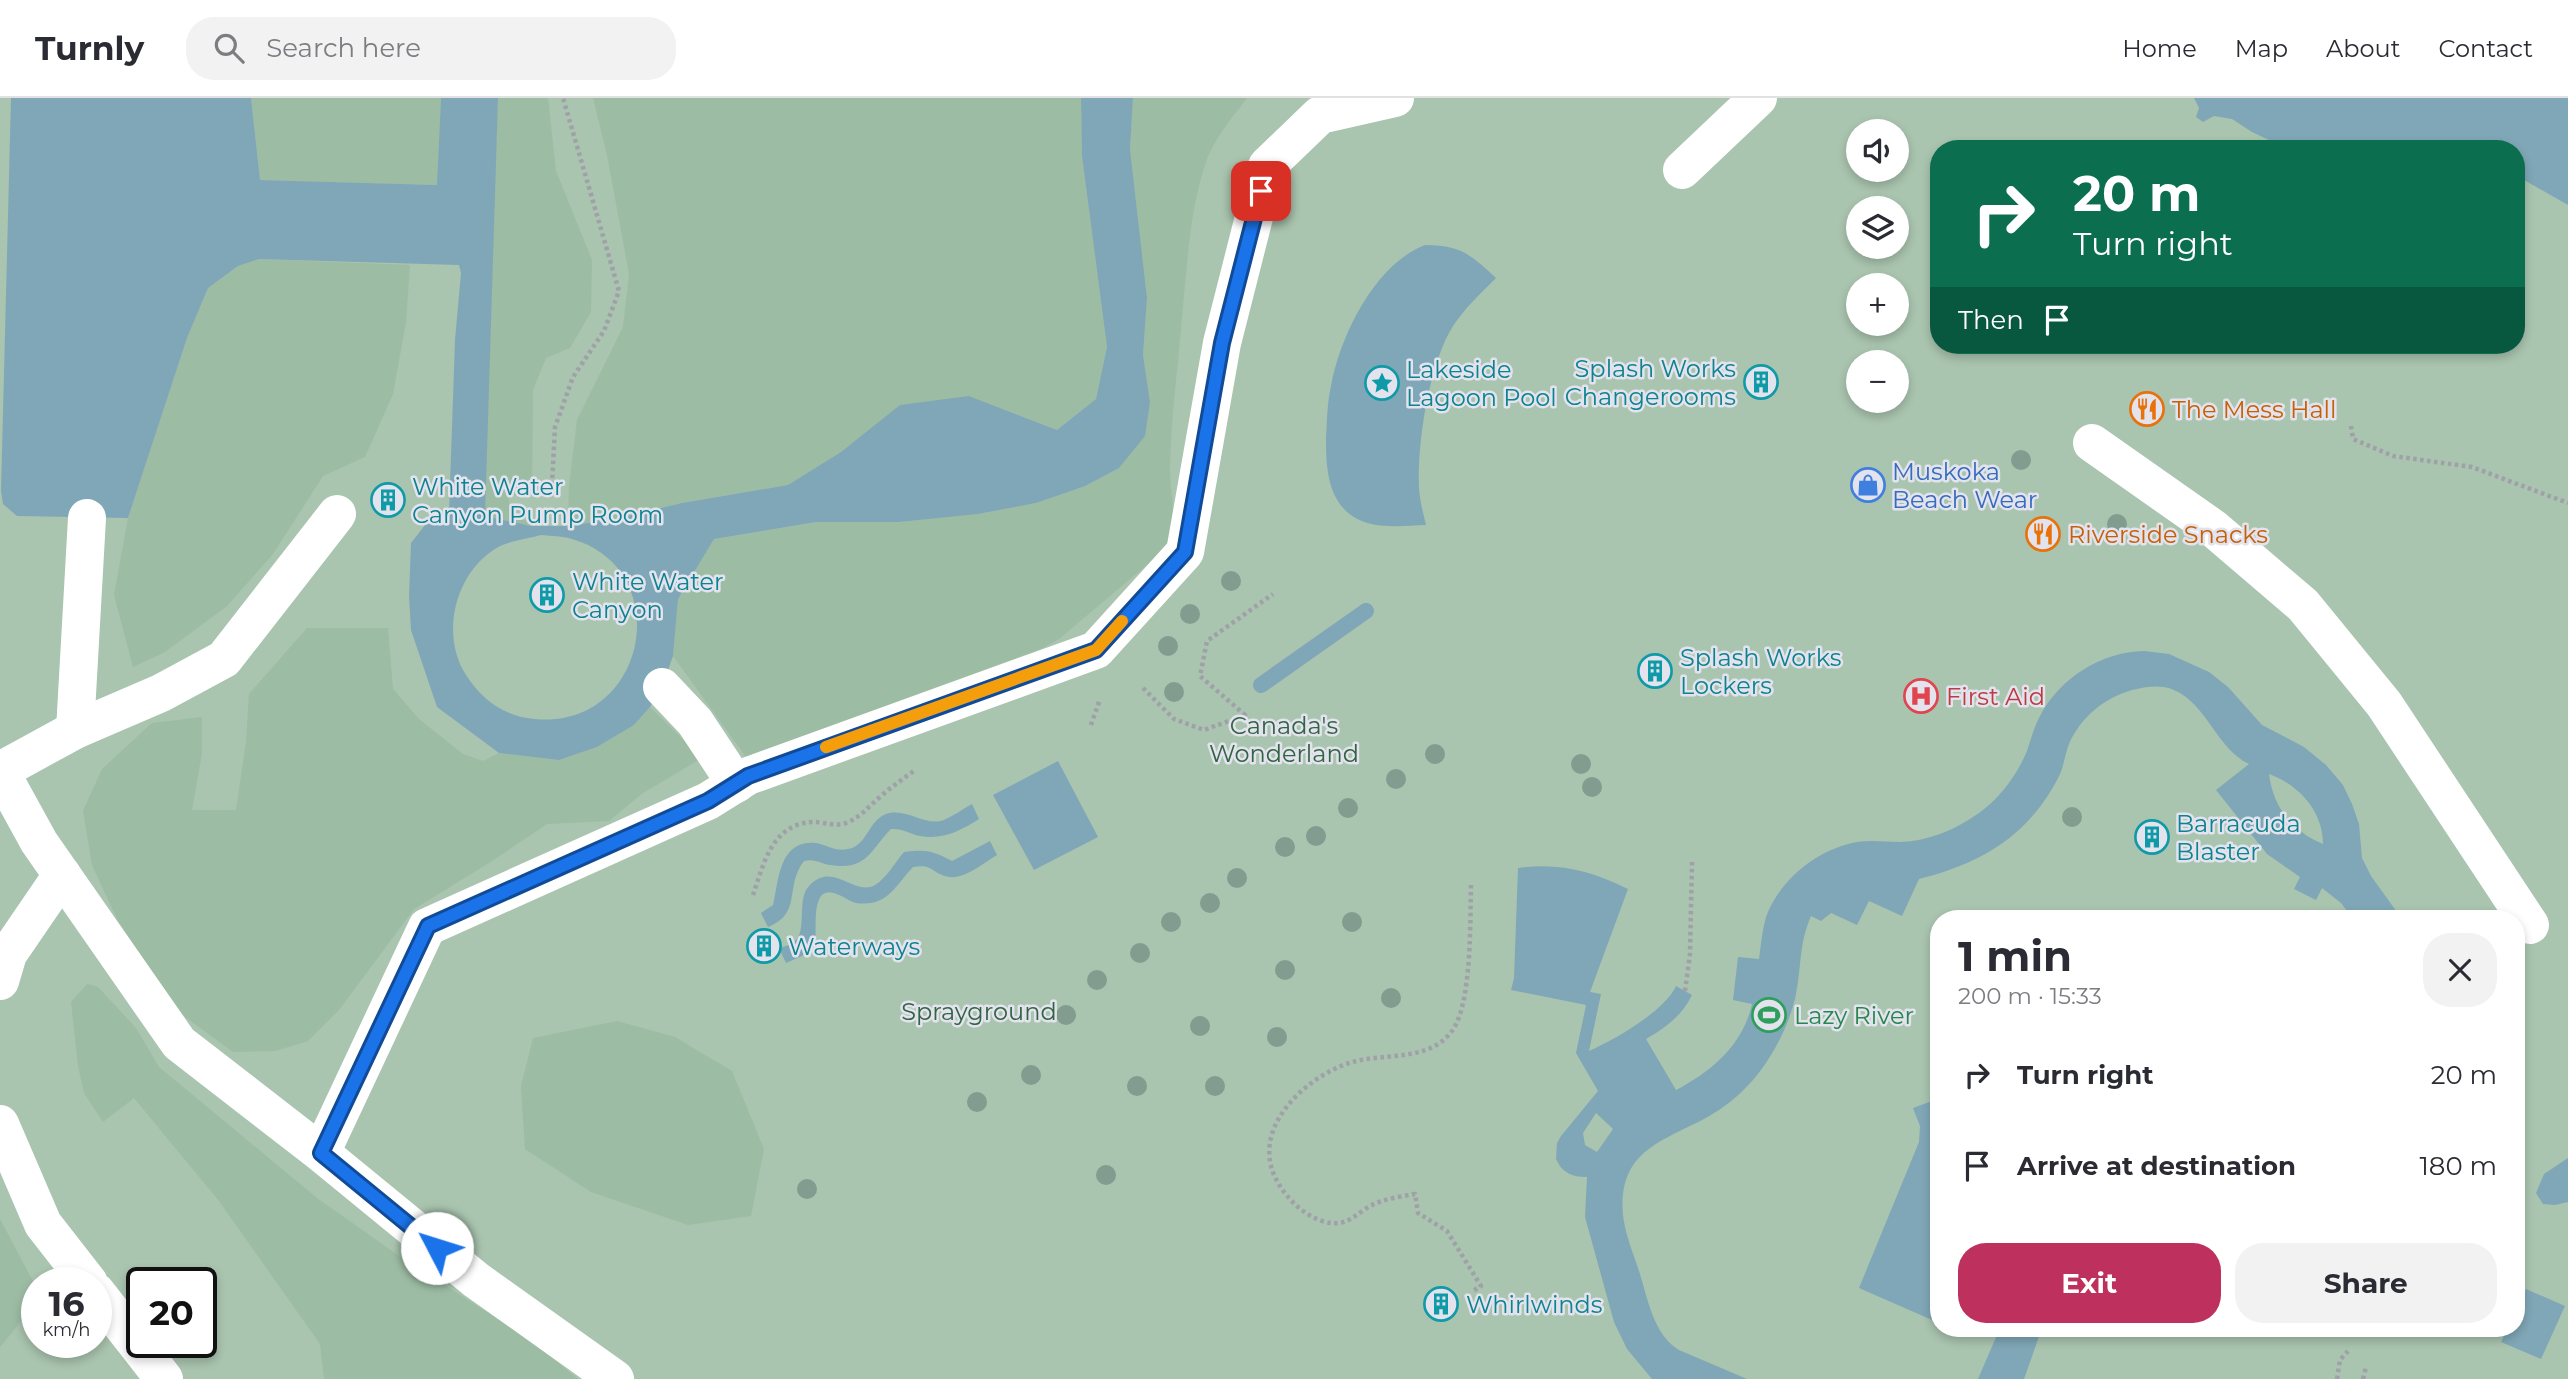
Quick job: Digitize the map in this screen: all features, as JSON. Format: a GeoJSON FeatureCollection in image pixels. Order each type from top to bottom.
{"type":"FeatureCollection","features":[{"type":"Feature","properties":{"kind":"lane"},"geometry":{"type":"LineString","coordinates":[[321,1153],[428,926],[696,807],[761,771],[1096,650],[1185,552],[1222,343],[1267,166],[1320,115],[1395,98]]}},
{"type":"Feature","properties":{"kind":"lane"},"geometry":{"type":"LineString","coordinates":[[1682,170],[1758,98]]}},
{"type":"Feature","properties":{"kind":"lane"},"geometry":{"type":"LineString","coordinates":[[2092,443],[2213,528],[2303,605],[2384,704],[2520,910]]}},
{"type":"Feature","properties":{"kind":"lane"},"geometry":{"type":"LineString","coordinates":[[337,514],[223,659],[161,694],[75,730],[0,771],[39,842],[179,1043],[321,1153],[476,1280],[615,1379]]}},
{"type":"Feature","properties":{"kind":"lane"},"geometry":{"type":"LineString","coordinates":[[75,730],[88,518]]}},
{"type":"Feature","properties":{"kind":"lane"},"geometry":{"type":"LineString","coordinates":[[662,687],[695,722],[736,784]]}},
{"type":"Feature","properties":{"kind":"lane"},"geometry":{"type":"LineString","coordinates":[[0,981],[8,954],[62,876]]}},
{"type":"Feature","properties":{"kind":"lane"},"geometry":{"type":"LineString","coordinates":[[2525,917],[2530,925]]}},
{"type":"Feature","properties":{"kind":"lane"},"geometry":{"type":"LineString","coordinates":[[0,1124],[43,1224],[77,1267]]}},
{"type":"Feature","properties":{"kind":"lane"},"geometry":{"type":"LineString","coordinates":[[112,1312],[164,1379]]}},
{"type":"Feature","properties":{"kind":"path"},"geometry":{"type":"LineString","coordinates":[[552,485],[555,427],[573,377],[604,331],[619,291],[563,98]]}},
{"type":"Feature","properties":{"kind":"path"},"geometry":{"type":"LineString","coordinates":[[2351,426],[2353,439],[2379,452],[2404,459],[2444,461],[2472,467],[2568,503]]}},
{"type":"Feature","properties":{"kind":"path"},"geometry":{"type":"LineString","coordinates":[[1143,688],[1174,719],[1204,730],[1245,715],[1200,676],[1207,641],[1273,594]]}},
{"type":"Feature","properties":{"kind":"path"},"geometry":{"type":"LineString","coordinates":[[1091,725],[1104,687]]}},
{"type":"Feature","properties":{"kind":"path"},"geometry":{"type":"LineString","coordinates":[[753,895],[767,853],[774,841],[789,827],[816,822],[842,825],[860,816],[919,766]]}},
{"type":"Feature","properties":{"kind":"path"},"geometry":{"type":"LineString","coordinates":[[1685,991],[1690,965],[1692,862]]}},
{"type":"Feature","properties":{"kind":"path"},"geometry":{"type":"LineString","coordinates":[[1471,886],[1464,996],[1460,1017],[1452,1030],[1443,1041],[1416,1054],[1361,1059],[1321,1077],[1287,1106],[1272,1132],[1269,1153],[1275,1177],[1284,1192],[1304,1211],[1325,1222],[1343,1223],[1378,1202],[1415,1194],[1418,1213],[1447,1231],[1481,1286],[1473,1291]]}},
{"type":"Feature","properties":{"kind":"path"},"geometry":{"type":"LineString","coordinates":[[2337,1379],[2340,1360],[2348,1351]]}},
{"type":"Feature","properties":{"kind":"path"},"geometry":{"type":"LineString","coordinates":[[2363,1379],[2366,1367]]}},
{"type":"Feature","properties":{"kind":"green space","name":"Canada's Wonderland"},"geometry":{"type":"Polygon","coordinates":[[[0,98],[2568,98],[2568,1379],[0,1379],[0,98]]]}},
{"type":"Feature","properties":{"kind":"green space"},"geometry":{"type":"Polygon","coordinates":[[[251,98],[441,98],[438,185],[260,180],[251,98]]]}},
{"type":"Feature","properties":{"kind":"green space"},"geometry":{"type":"Polygon","coordinates":[[[498,98],[548,98],[556,171],[592,260],[591,312],[570,348],[546,358],[533,390],[532,496],[509,495],[509,519],[532,521],[531,526],[485,516],[498,98]]]}},
{"type":"Feature","properties":{"kind":"green space"},"geometry":{"type":"Polygon","coordinates":[[[593,98],[1081,98],[1082,156],[1107,347],[1096,399],[1057,430],[969,396],[841,452],[788,485],[568,526],[569,486],[577,420],[623,327],[629,274],[607,155],[593,98]]]}},
{"type":"Feature","properties":{"kind":"green space"},"geometry":{"type":"Polygon","coordinates":[[[1133,98],[1247,98],[1213,147],[1195,202],[1187,260],[1172,429],[1170,478],[1173,521],[1161,553],[1059,639],[1043,648],[746,757],[673,656],[678,599],[714,539],[816,522],[899,522],[978,514],[1036,503],[1150,402],[1143,355],[1147,298],[1130,149],[1133,98]]]}},
{"type":"Feature","properties":{"kind":"green space"},"geometry":{"type":"Polygon","coordinates":[[[259,259],[410,265],[406,322],[393,394],[365,457],[323,476],[273,554],[227,606],[165,652],[133,667],[114,595],[128,518],[187,338],[208,288],[238,266],[259,259]]]}},
{"type":"Feature","properties":{"kind":"green space"},"geometry":{"type":"Polygon","coordinates":[[[307,628],[388,628],[393,689],[419,719],[463,754],[483,761],[499,753],[559,760],[597,747],[634,725],[650,707],[702,758],[643,793],[609,821],[547,824],[414,909],[339,1010],[308,1041],[275,1051],[233,1052],[173,1008],[117,919],[92,865],[83,811],[102,769],[152,723],[202,717],[202,753],[192,810],[236,810],[246,742],[249,694],[307,628]]]}},
{"type":"Feature","properties":{"kind":"green space"},"geometry":{"type":"Polygon","coordinates":[[[87,984],[98,987],[136,1028],[159,1067],[317,1198],[399,1256],[528,1338],[578,1379],[324,1379],[320,1344],[219,1201],[134,1098],[103,1122],[84,1093],[78,1066],[71,1002],[87,984]]]}},
{"type":"Feature","properties":{"kind":"green space"},"geometry":{"type":"Polygon","coordinates":[[[617,1021],[675,1037],[732,1071],[764,1149],[751,1216],[688,1225],[591,1192],[525,1149],[521,1086],[533,1038],[617,1021]]]}},
{"type":"Feature","properties":{"kind":"green space"},"geometry":{"type":"Polygon","coordinates":[[[0,1219],[25,1267],[21,1267],[21,1321],[0,1347],[0,1219]]]}},
{"type":"Feature","properties":{"kind":"water"},"geometry":{"type":"Polygon","coordinates":[[[11,98],[251,98],[260,180],[437,185],[441,98],[498,98],[485,516],[531,526],[568,526],[788,485],[841,452],[900,405],[969,396],[1057,430],[1096,399],[1107,347],[1082,156],[1081,98],[1133,98],[1130,149],[1147,298],[1143,355],[1150,402],[1145,436],[1119,468],[1085,486],[1036,503],[978,514],[899,522],[816,522],[714,539],[678,599],[673,656],[662,687],[650,707],[634,725],[597,747],[559,760],[499,753],[437,707],[411,630],[411,543],[436,511],[449,513],[455,340],[461,273],[459,265],[259,259],[238,266],[208,288],[187,338],[128,518],[17,516],[3,504],[1,491],[11,98]],[[541,535],[505,544],[481,560],[461,589],[453,624],[458,659],[472,684],[495,705],[513,714],[534,719],[573,716],[603,700],[624,675],[635,644],[636,612],[626,581],[605,556],[572,539],[541,535]]]}},
{"type":"Feature","properties":{"kind":"water"},"geometry":{"type":"Polygon","coordinates":[[[2194,98],[2568,98],[2568,205],[2525,181],[2525,140],[2269,140],[2232,119],[2214,116],[2203,122],[2196,117],[2199,108],[2194,98]]]}},
{"type":"Feature","properties":{"kind":"water","name":"Lakeside Lagoon Pool"},"geometry":{"type":"Polygon","coordinates":[[[1425,245],[1457,249],[1496,278],[1453,326],[1431,382],[1419,470],[1419,493],[1426,525],[1383,526],[1353,517],[1334,495],[1327,467],[1327,413],[1342,346],[1363,304],[1390,268],[1407,254],[1425,245]]]}},
{"type":"Feature","properties":{"kind":"water","name":"Lazy River"},"geometry":{"type":"Polygon","coordinates":[[[2144,651],[2169,654],[2209,672],[2228,687],[2262,725],[2304,747],[2326,765],[2343,785],[2352,804],[2359,824],[2362,858],[2371,876],[2396,910],[2346,910],[2322,888],[2316,900],[2294,889],[2300,877],[2267,854],[2216,790],[2249,764],[2228,748],[2204,715],[2185,697],[2169,688],[2153,687],[2132,690],[2103,703],[2087,717],[2074,734],[2060,774],[2045,800],[2026,823],[2003,843],[1963,865],[1919,879],[1902,916],[1869,901],[1857,925],[1831,913],[1821,921],[1811,916],[1804,937],[1797,988],[1786,1027],[1761,1070],[1747,1087],[1725,1106],[1652,1147],[1639,1158],[1629,1172],[1624,1191],[1624,1222],[1657,1325],[1670,1343],[1679,1350],[1747,1379],[1652,1379],[1627,1349],[1614,1322],[1585,1217],[1587,1177],[1568,1173],[1556,1159],[1557,1143],[1561,1136],[1598,1091],[1576,1053],[1586,1005],[1511,990],[1514,978],[1518,868],[1561,867],[1601,877],[1628,889],[1590,992],[1601,994],[1589,1051],[1612,1040],[1650,1015],[1670,996],[1676,986],[1692,995],[1672,1021],[1646,1039],[1676,1090],[1713,1066],[1724,1056],[1741,1032],[1752,1004],[1733,1000],[1738,957],[1759,959],[1766,917],[1772,903],[1791,878],[1815,859],[1842,846],[1862,841],[1900,842],[1931,837],[1961,825],[1979,813],[2001,793],[2018,769],[2048,702],[2070,679],[2112,656],[2144,651]],[[2269,774],[2280,807],[2293,825],[2323,844],[2322,832],[2314,810],[2299,792],[2269,774]],[[1596,1113],[1583,1133],[1585,1145],[1597,1152],[1613,1129],[1596,1113]]]}},
{"type":"Feature","properties":{"kind":"water"},"geometry":{"type":"Polygon","coordinates":[[[1058,761],[1098,837],[1034,870],[993,795],[1058,761]]]}},
{"type":"Feature","properties":{"kind":"water"},"geometry":{"type":"Polygon","coordinates":[[[972,804],[979,819],[951,834],[928,837],[891,829],[867,857],[853,865],[804,861],[798,871],[786,914],[768,927],[761,913],[773,905],[779,873],[788,854],[795,847],[804,843],[816,843],[844,850],[859,843],[875,822],[886,814],[901,813],[937,821],[944,820],[972,804]]]}},
{"type":"Feature","properties":{"kind":"water"},"geometry":{"type":"Polygon","coordinates":[[[990,841],[997,855],[972,871],[952,877],[928,867],[913,867],[889,894],[876,902],[856,903],[834,893],[825,893],[817,906],[815,944],[802,956],[786,963],[779,948],[798,938],[805,892],[818,879],[835,877],[859,887],[867,887],[875,885],[883,878],[904,852],[929,852],[952,861],[990,841]]]}},
{"type":"Feature","properties":{"kind":"water"},"geometry":{"type":"Polygon","coordinates":[[[1930,1102],[1930,1319],[1859,1288],[1919,1142],[1920,1126],[1913,1108],[1930,1102]]]}},
{"type":"Feature","properties":{"kind":"water"},"geometry":{"type":"Polygon","coordinates":[[[2568,1158],[2568,1202],[2543,1204],[2536,1193],[2544,1174],[2568,1158]]]}},
{"type":"Feature","properties":{"kind":"water"},"geometry":{"type":"Polygon","coordinates":[[[2526,1289],[2565,1306],[2541,1359],[2501,1342],[2504,1337],[2525,1337],[2526,1289]]]}},
{"type":"Feature","properties":{"kind":"water"},"geometry":{"type":"Polygon","coordinates":[[[1996,1337],[2039,1337],[2024,1379],[1978,1379],[1996,1337]]]}},
{"type":"Feature","properties":{"kind":"waterway"},"geometry":{"type":"LineString","coordinates":[[1261,685],[1366,611]]}},
{"type":"Feature","properties":{"kind":"slow traffic"},"geometry":{"type":"LineString","coordinates":[[826,747],[1096,650],[1122,621]]}},
{"type":"Feature","properties":{"kind":"place","name":"Splash Works Changerooms"},"geometry":{"type":"Point","coordinates":[1761,382]}},
{"type":"Feature","properties":{"kind":"place","name":"Lakeside Lagoon Pool"},"geometry":{"type":"Point","coordinates":[1382,383]}},
{"type":"Feature","properties":{"kind":"place","name":"The Mess Hall"},"geometry":{"type":"Point","coordinates":[2147,409]}},
{"type":"Feature","properties":{"kind":"place","name":"Muskoka Beach Wear"},"geometry":{"type":"Point","coordinates":[1868,485]}},
{"type":"Feature","properties":{"kind":"place","name":"White Water Canyon Pump Room"},"geometry":{"type":"Point","coordinates":[388,500]}},
{"type":"Feature","properties":{"kind":"place","name":"Riverside Snacks"},"geometry":{"type":"Point","coordinates":[2043,534]}},
{"type":"Feature","properties":{"kind":"place","name":"White Water Canyon"},"geometry":{"type":"Point","coordinates":[547,595]}},
{"type":"Feature","properties":{"kind":"place","name":"Splash Works Lockers"},"geometry":{"type":"Point","coordinates":[1655,671]}},
{"type":"Feature","properties":{"kind":"place","name":"First Aid"},"geometry":{"type":"Point","coordinates":[1921,696]}},
{"type":"Feature","properties":{"kind":"place","name":"Barracuda Blaster"},"geometry":{"type":"Point","coordinates":[2152,837]}},
{"type":"Feature","properties":{"kind":"place","name":"Waterways"},"geometry":{"type":"Point","coordinates":[764,946]}},
{"type":"Feature","properties":{"kind":"place","name":"Lazy River"},"geometry":{"type":"Point","coordinates":[1769,1015]}},
{"type":"Feature","properties":{"kind":"place","name":"Whirlwinds"},"geometry":{"type":"Point","coordinates":[1441,1304]}},
{"type":"Feature","properties":{"kind":"route"},"geometry":{"type":"LineString","coordinates":[[437,1248],[321,1153],[428,926],[708,801],[748,776],[1096,650],[1185,552],[1222,343],[1261,191]]}},
{"type":"Feature","properties":{"kind":"park label","name":"Sprayground"},"geometry":{"type":"Point","coordinates":[979,1011]}}]}
